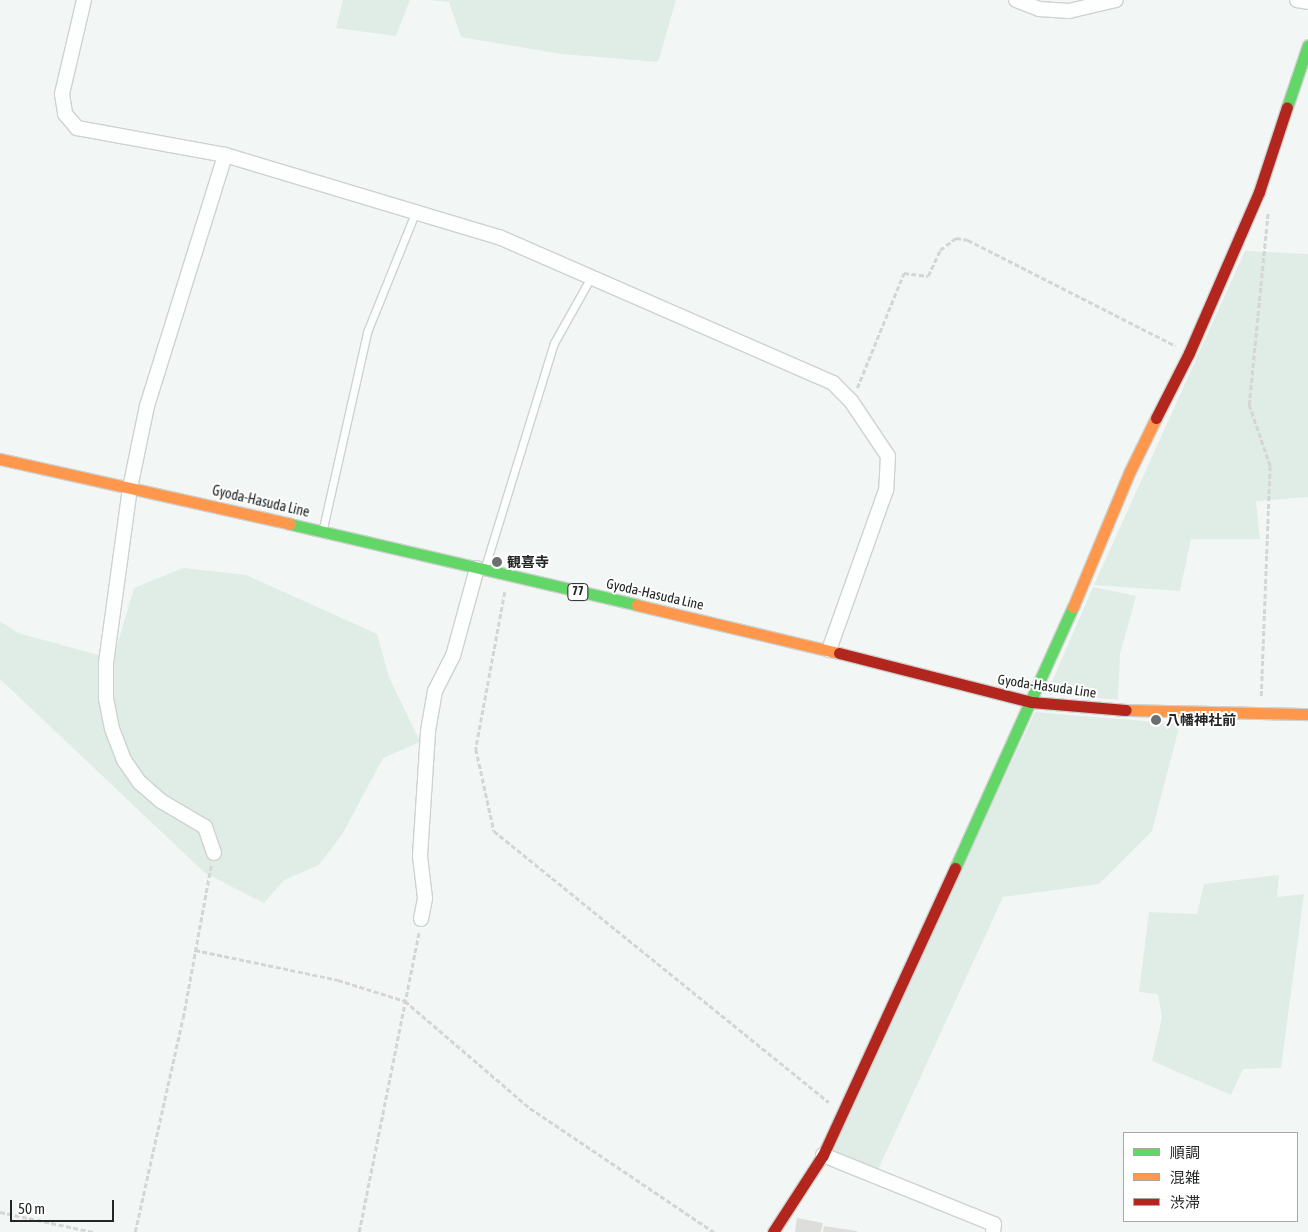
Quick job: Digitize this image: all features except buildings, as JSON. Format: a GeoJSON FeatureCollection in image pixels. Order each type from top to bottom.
{"type":"FeatureCollection","features":[{"type":"Feature","properties":{"kind":"main road"},"geometry":{"type":"LineString","coordinates":[[773,1232],[823,1155],[1031,702],[1115,513],[1130,471],[1189,353],[1259,192],[1308,45]]}},
{"type":"Feature","properties":{"kind":"main road","name":"Gyoda-Hasuda Line"},"geometry":{"type":"LineString","coordinates":[[0,459],[322,531],[829,650],[1031,702],[1112,710],[1308,714]]}},
{"type":"Feature","properties":{"kind":"street"},"geometry":{"type":"LineString","coordinates":[[84,0],[62,94],[65,114],[77,128],[225,155],[499,237],[833,383],[851,401],[888,456],[886,490],[829,650]]}},
{"type":"Feature","properties":{"kind":"street"},"geometry":{"type":"LineString","coordinates":[[1016,0],[1038,9],[1069,11],[1116,0]]}},
{"type":"Feature","properties":{"kind":"street"},"geometry":{"type":"LineString","coordinates":[[1297,0],[1308,2]]}},
{"type":"Feature","properties":{"kind":"street"},"geometry":{"type":"LineString","coordinates":[[214,852],[205,827],[161,801],[140,783],[124,760],[112,729],[106,698],[106,664],[130,488],[147,406],[225,155]]}},
{"type":"Feature","properties":{"kind":"street"},"geometry":{"type":"LineString","coordinates":[[421,919],[425,898],[420,856],[428,731],[435,691],[453,656],[480,569]]}},
{"type":"Feature","properties":{"kind":"street"},"geometry":{"type":"LineString","coordinates":[[823,1155],[994,1224],[993,1232]]}},
{"type":"Feature","properties":{"kind":"lane"},"geometry":{"type":"LineString","coordinates":[[322,531],[367,332],[415,213]]}},
{"type":"Feature","properties":{"kind":"lane"},"geometry":{"type":"LineString","coordinates":[[480,569],[554,343],[590,277]]}},
{"type":"Feature","properties":{"kind":"path"},"geometry":{"type":"LineString","coordinates":[[1259,192],[1266,201],[1268,215],[1249,405],[1270,466],[1260,713]]}},
{"type":"Feature","properties":{"kind":"path"},"geometry":{"type":"LineString","coordinates":[[851,401],[904,273],[928,276],[940,250],[956,238],[968,240],[1130,320],[1189,353]]}},
{"type":"Feature","properties":{"kind":"path"},"geometry":{"type":"LineString","coordinates":[[508,576],[476,749],[494,830],[612,924],[803,1084],[842,1112]]}},
{"type":"Feature","properties":{"kind":"path"},"geometry":{"type":"LineString","coordinates":[[135,1232],[214,852]]}},
{"type":"Feature","properties":{"kind":"path"},"geometry":{"type":"LineString","coordinates":[[359,1232],[421,919]]}},
{"type":"Feature","properties":{"kind":"path"},"geometry":{"type":"LineString","coordinates":[[195,950],[338,980],[405,1001],[530,1108],[714,1232]]}},
{"type":"Feature","properties":{"kind":"path"},"geometry":{"type":"LineString","coordinates":[[0,1212],[93,1232]]}},
{"type":"Feature","properties":{"kind":"shaded area"},"geometry":{"type":"Polygon","coordinates":[[[343,0],[410,0],[396,36],[336,28],[343,0]]]}},
{"type":"Feature","properties":{"kind":"shaded area"},"geometry":{"type":"Polygon","coordinates":[[[428,0],[676,0],[658,62],[562,54],[461,37],[449,2],[428,0]]]}},
{"type":"Feature","properties":{"kind":"shaded area"},"geometry":{"type":"Polygon","coordinates":[[[1245,251],[1308,254],[1308,497],[1256,501],[1260,539],[1191,539],[1180,591],[1094,585],[1245,251]]]}},
{"type":"Feature","properties":{"kind":"shaded area"},"geometry":{"type":"Polygon","coordinates":[[[183,568],[246,575],[377,634],[389,677],[420,742],[383,758],[343,833],[319,865],[284,880],[264,903],[205,873],[0,679],[0,621],[18,633],[113,659],[134,588],[183,568]]]}},
{"type":"Feature","properties":{"kind":"shaded area"},"geometry":{"type":"Polygon","coordinates":[[[1093,587],[1136,596],[1120,654],[1118,700],[1047,693],[1093,587]]]}},
{"type":"Feature","properties":{"kind":"shaded area"},"geometry":{"type":"Polygon","coordinates":[[[1035,712],[1180,724],[1152,831],[1099,884],[1003,897],[877,1172],[831,1150],[1035,712]]]}},
{"type":"Feature","properties":{"kind":"shaded area"},"geometry":{"type":"Polygon","coordinates":[[[1279,875],[1277,897],[1304,894],[1281,1068],[1243,1069],[1231,1095],[1152,1061],[1162,1018],[1158,994],[1139,992],[1149,912],[1197,914],[1204,884],[1279,875]]]}},
{"type":"Feature","properties":{"kind":"traffic: fast"},"geometry":{"type":"LineString","coordinates":[[1287,107],[1308,45]]}},
{"type":"Feature","properties":{"kind":"traffic: fast"},"geometry":{"type":"LineString","coordinates":[[290,524],[637,605]]}},
{"type":"Feature","properties":{"kind":"traffic: fast"},"geometry":{"type":"LineString","coordinates":[[955,868],[1073,607]]}},
{"type":"Feature","properties":{"kind":"traffic: slow"},"geometry":{"type":"LineString","coordinates":[[1073,607],[1130,471],[1156,418]]}},
{"type":"Feature","properties":{"kind":"traffic: slow"},"geometry":{"type":"LineString","coordinates":[[0,459],[290,524]]}},
{"type":"Feature","properties":{"kind":"traffic: slow"},"geometry":{"type":"LineString","coordinates":[[637,605],[839,653]]}},
{"type":"Feature","properties":{"kind":"traffic: slow"},"geometry":{"type":"LineString","coordinates":[[1126,710],[1308,714]]}},
{"type":"Feature","properties":{"kind":"traffic: jam"},"geometry":{"type":"LineString","coordinates":[[1156,418],[1189,353],[1259,192],[1287,107]]}},
{"type":"Feature","properties":{"kind":"traffic: jam"},"geometry":{"type":"LineString","coordinates":[[839,653],[1031,702],[1126,710]]}},
{"type":"Feature","properties":{"kind":"traffic: jam"},"geometry":{"type":"LineString","coordinates":[[773,1232],[823,1155],[955,868]]}},
{"type":"Feature","properties":{"kind":"place","name":"観喜寺"},"geometry":{"type":"Point","coordinates":[497,562]}},
{"type":"Feature","properties":{"kind":"place","name":"八幡神社前"},"geometry":{"type":"Point","coordinates":[1156,720]}}]}
